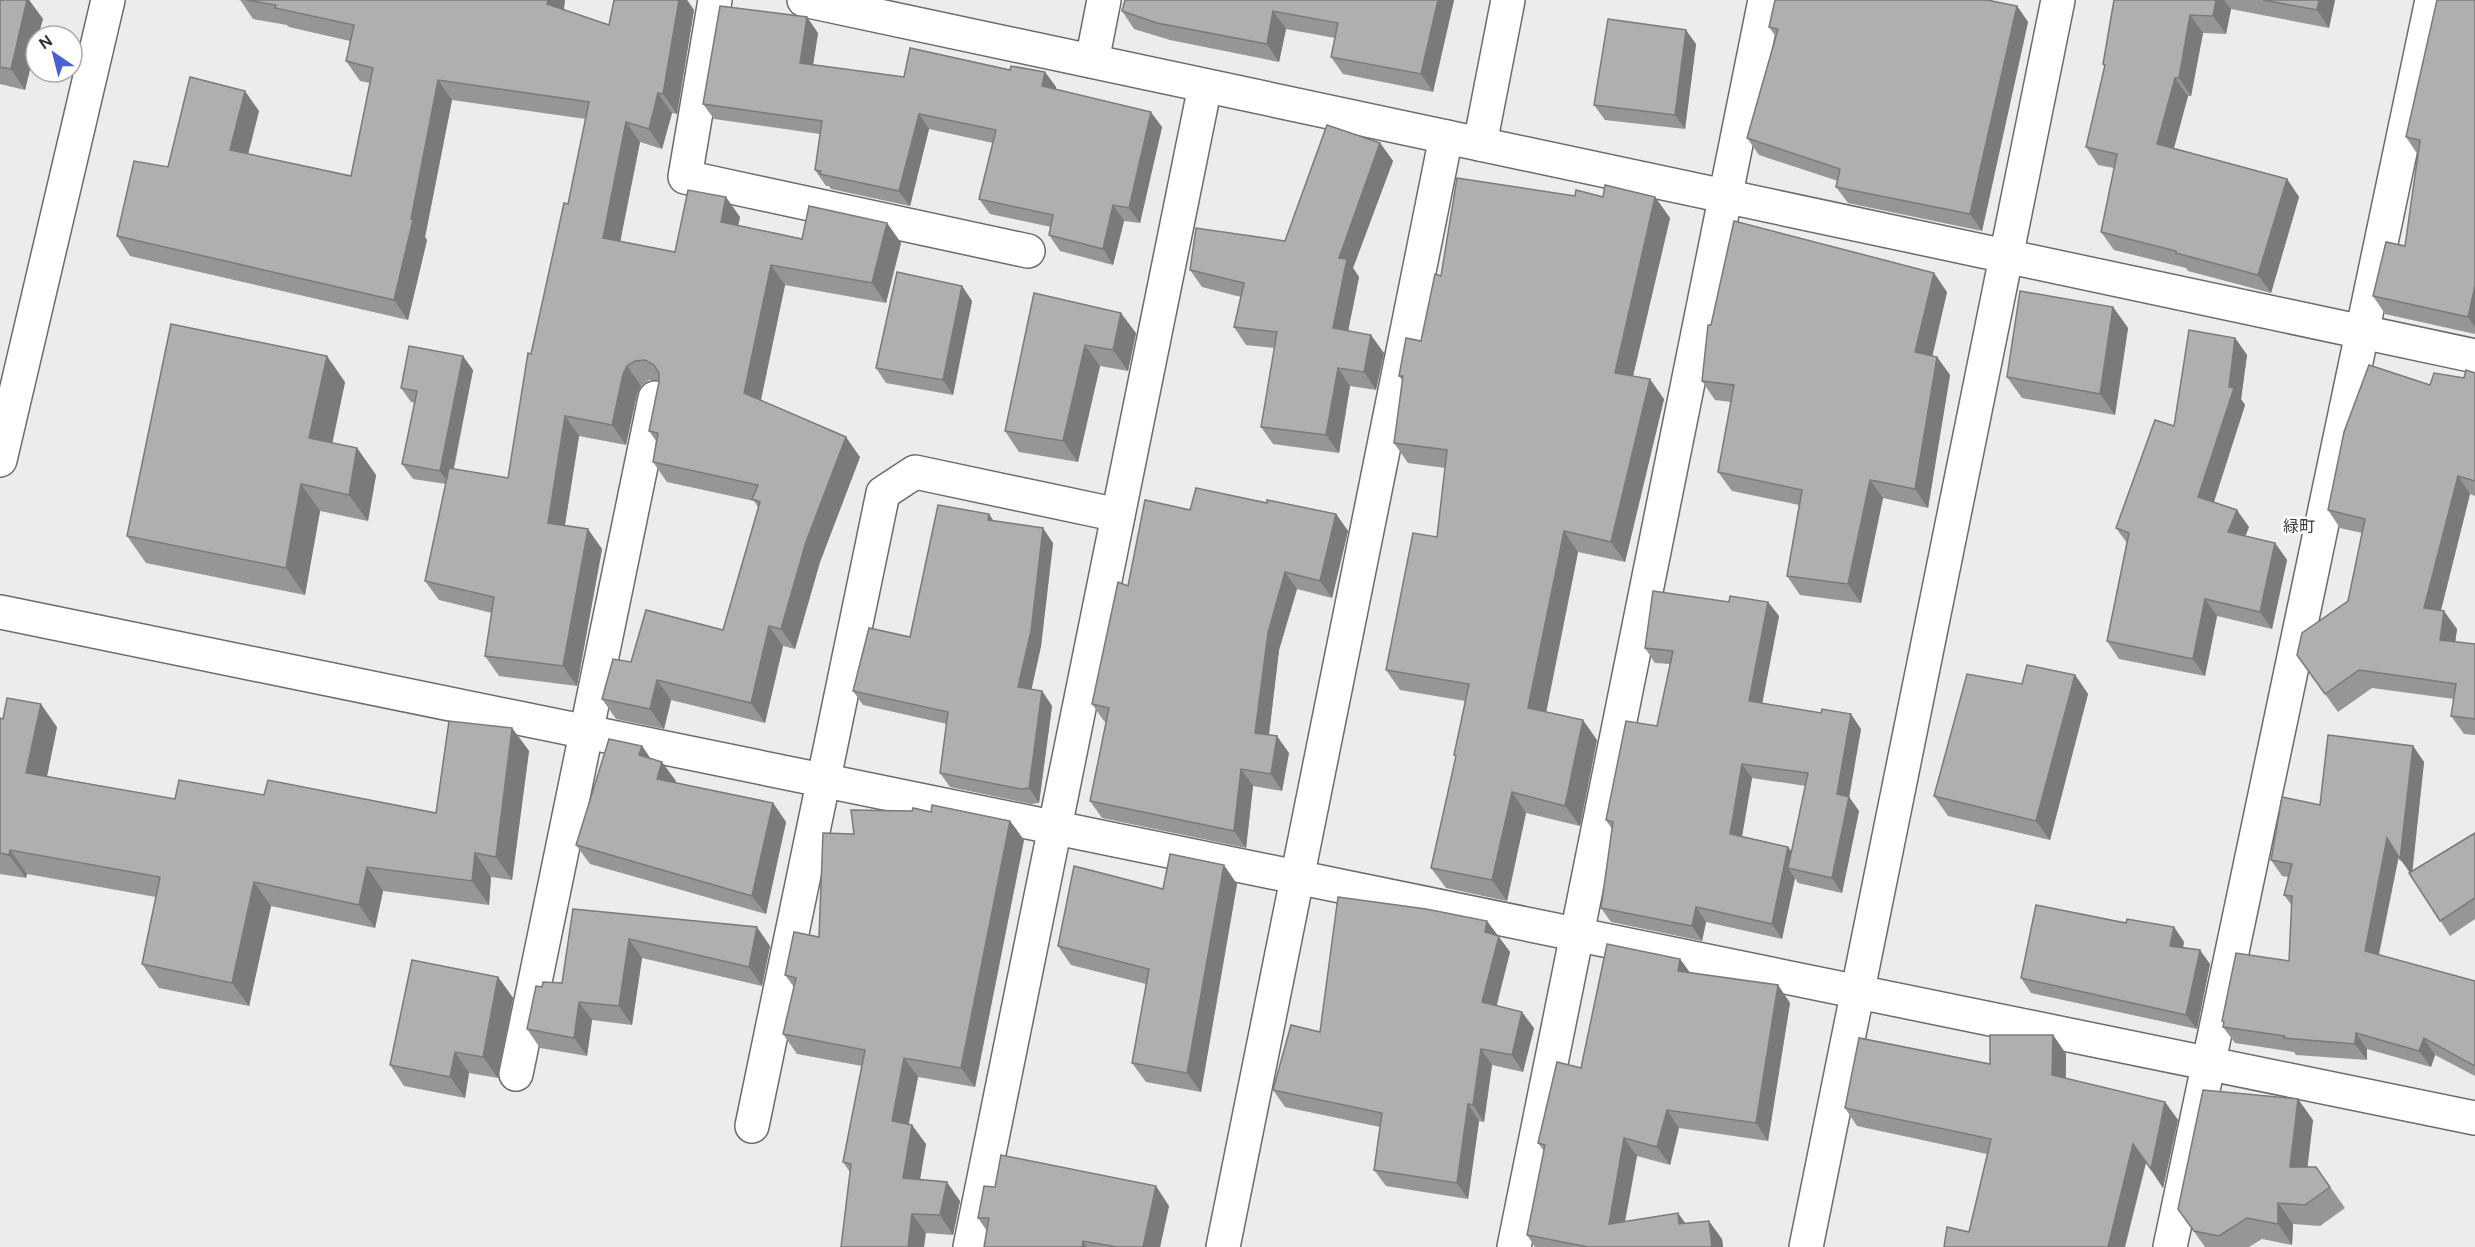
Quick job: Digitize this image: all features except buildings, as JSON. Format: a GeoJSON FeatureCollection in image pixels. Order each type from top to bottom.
{"type":"FeatureCollection","features":[{"type":"Feature","properties":{"kind":"street"},"geometry":{"type":"LineString","coordinates":[[0,460],[108,0]]}},
{"type":"Feature","properties":{"kind":"street"},"geometry":{"type":"LineString","coordinates":[[715,0],[685,177],[1028,251]]}},
{"type":"Feature","properties":{"kind":"street"},"geometry":{"type":"LineString","coordinates":[[804,0],[857,5],[1205,86],[2475,356]]}},
{"type":"Feature","properties":{"kind":"street"},"geometry":{"type":"LineString","coordinates":[[1092,61],[1104,0]]}},
{"type":"Feature","properties":{"kind":"street"},"geometry":{"type":"LineString","coordinates":[[1480,144],[1508,0]]}},
{"type":"Feature","properties":{"kind":"street"},"geometry":{"type":"LineString","coordinates":[[1514,1247],[1765,0]]}},
{"type":"Feature","properties":{"kind":"street"},"geometry":{"type":"LineString","coordinates":[[1806,1247],[2058,0]]}},
{"type":"Feature","properties":{"kind":"street"},"geometry":{"type":"LineString","coordinates":[[2170,1247],[2432,0]]}},
{"type":"Feature","properties":{"kind":"street"},"geometry":{"type":"LineString","coordinates":[[970,1247],[1205,86]]}},
{"type":"Feature","properties":{"kind":"street"},"geometry":{"type":"LineString","coordinates":[[1223,1247],[1446,137]]}},
{"type":"Feature","properties":{"kind":"street"},"geometry":{"type":"LineString","coordinates":[[516,1074],[655,398]]}},
{"type":"Feature","properties":{"kind":"street"},"geometry":{"type":"LineString","coordinates":[[752,1126],[883,493],[915,472],[1118,515]]}},
{"type":"Feature","properties":{"kind":"street"},"geometry":{"type":"LineString","coordinates":[[0,612],[2475,1118]]}},
{"type":"Feature","properties":{"kind":"district","name":"緑町"},"geometry":{"type":"Point","coordinates":[2299,526]}}]}
